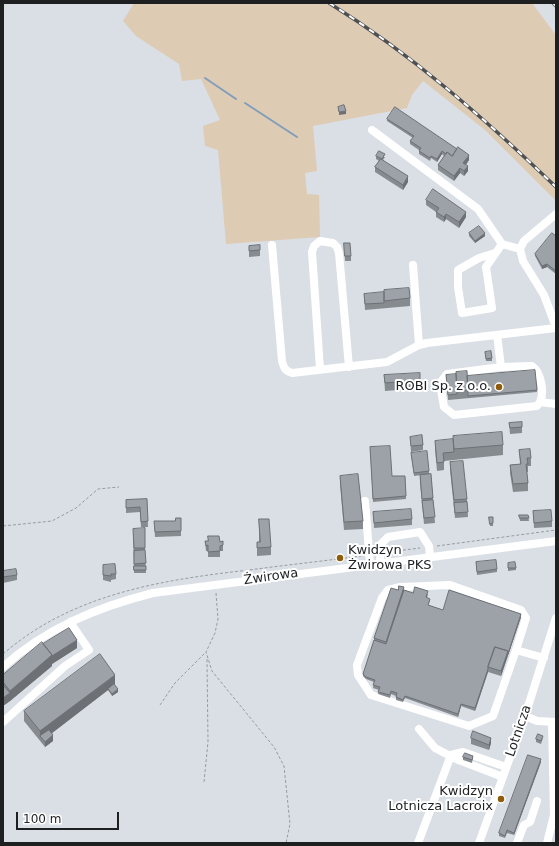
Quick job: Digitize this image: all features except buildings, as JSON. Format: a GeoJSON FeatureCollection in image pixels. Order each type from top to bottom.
{"type":"FeatureCollection","features":[{"type":"Feature","properties":{"kind":"street"},"geometry":{"type":"LineString","coordinates":[[372,130],[478,209],[502,244],[520,249]]}},
{"type":"Feature","properties":{"kind":"street"},"geometry":{"type":"LineString","coordinates":[[272,245],[284,368],[292,373],[387,362],[419,345],[556,327],[544,295],[523,261],[520,249],[524,241],[556,214]]}},
{"type":"Feature","properties":{"kind":"street"},"geometry":{"type":"LineString","coordinates":[[320,369],[312,252],[314,246],[320,242],[333,243],[339,253],[348,366]]}},
{"type":"Feature","properties":{"kind":"street"},"geometry":{"type":"LineString","coordinates":[[495,253],[478,258],[458,270],[458,287],[462,313],[492,308],[486,267],[502,244]]}},
{"type":"Feature","properties":{"kind":"street"},"geometry":{"type":"LineString","coordinates":[[413,265],[419,345]]}},
{"type":"Feature","properties":{"kind":"street"},"geometry":{"type":"LineString","coordinates":[[497,335],[501,368]]}},
{"type":"Feature","properties":{"kind":"street"},"geometry":{"type":"LineString","coordinates":[[532,366],[536,369],[539,373],[542,397],[537,406],[454,415],[444,407],[440,383],[447,374],[501,368],[532,366]]}},
{"type":"Feature","properties":{"kind":"street"},"geometry":{"type":"LineString","coordinates":[[540,402],[556,404]]}},
{"type":"Feature","properties":{"kind":"street"},"geometry":{"type":"LineString","coordinates":[[365,501],[370,564]]}},
{"type":"Feature","properties":{"kind":"street"},"geometry":{"type":"LineString","coordinates":[[380,562],[381,544],[388,537],[420,532],[429,546],[430,556]]}},
{"type":"Feature","properties":{"kind":"street","name":"Żwirowa"},"geometry":{"type":"LineString","coordinates":[[3,666],[34,643],[70,622],[122,601],[153,593],[380,562],[556,541]]}},
{"type":"Feature","properties":{"kind":"street"},"geometry":{"type":"LineString","coordinates":[[450,585],[521,610],[526,618],[516,650],[493,716],[469,726],[371,695],[358,675],[357,665],[382,598],[388,590],[400,587],[450,585]]}},
{"type":"Feature","properties":{"kind":"street","name":"Lotnicza"},"geometry":{"type":"LineString","coordinates":[[479,843],[525,716],[556,618]]}},
{"type":"Feature","properties":{"kind":"street"},"geometry":{"type":"LineString","coordinates":[[3,722],[65,666],[90,650],[70,622]]}},
{"type":"Feature","properties":{"kind":"street"},"geometry":{"type":"LineString","coordinates":[[516,650],[544,658]]}},
{"type":"Feature","properties":{"kind":"street"},"geometry":{"type":"LineString","coordinates":[[525,716],[537,721],[554,722],[554,815],[547,843]]}},
{"type":"Feature","properties":{"kind":"street"},"geometry":{"type":"LineString","coordinates":[[419,729],[435,748],[503,777]]}},
{"type":"Feature","properties":{"kind":"street"},"geometry":{"type":"LineString","coordinates":[[418,843],[454,757],[463,752],[506,767]]}},
{"type":"Feature","properties":{"kind":"street"},"geometry":{"type":"LineString","coordinates":[[518,843],[524,824],[530,822],[537,801]]}},
{"type":"Feature","properties":{"kind":"path"},"geometry":{"type":"LineString","coordinates":[[3,526],[52,521],[76,508],[98,489],[119,487]]}},
{"type":"Feature","properties":{"kind":"path"},"geometry":{"type":"LineString","coordinates":[[160,705],[175,683],[206,652],[215,633],[218,619],[215,584]]}},
{"type":"Feature","properties":{"kind":"path"},"geometry":{"type":"LineString","coordinates":[[204,782],[208,742],[206,652]]}},
{"type":"Feature","properties":{"kind":"path"},"geometry":{"type":"LineString","coordinates":[[207,658],[212,671],[274,747],[284,766],[290,824],[286,843]]}},
{"type":"Feature","properties":{"kind":"shaded area"},"geometry":{"type":"Polygon","coordinates":[[[134,3],[532,3],[556,35],[556,199],[555,200],[485,130],[423,81],[412,95],[407,108],[313,126],[317,171],[305,173],[307,194],[319,195],[320,237],[226,244],[218,150],[205,146],[203,126],[220,120],[201,79],[182,81],[179,64],[136,36],[123,21],[134,3]]]}},
{"type":"Feature","properties":{"kind":"waterway"},"geometry":{"type":"LineString","coordinates":[[205,78],[236,99]]}},
{"type":"Feature","properties":{"kind":"waterway"},"geometry":{"type":"LineString","coordinates":[[245,103],[297,137]]}},
{"type":"Feature","properties":{"kind":"railway"},"geometry":{"type":"LineString","coordinates":[[329,3],[360,23],[419,66],[475,113],[556,187]]}},
{"type":"Feature","properties":{"kind":"railway"},"geometry":{"type":"LineString","coordinates":[[553,3],[556,6]]}},
{"type":"Feature","properties":{"kind":"place","name":"ROBI Sp. z o.o."},"geometry":{"type":"Point","coordinates":[499,387]}},
{"type":"Feature","properties":{"kind":"place","name":"Kwidzyn Żwirowa PKS"},"geometry":{"type":"Point","coordinates":[340,558]}},
{"type":"Feature","properties":{"kind":"place","name":"Kwidzyn Lotnicza Lacroix"},"geometry":{"type":"Point","coordinates":[501,799]}}]}
